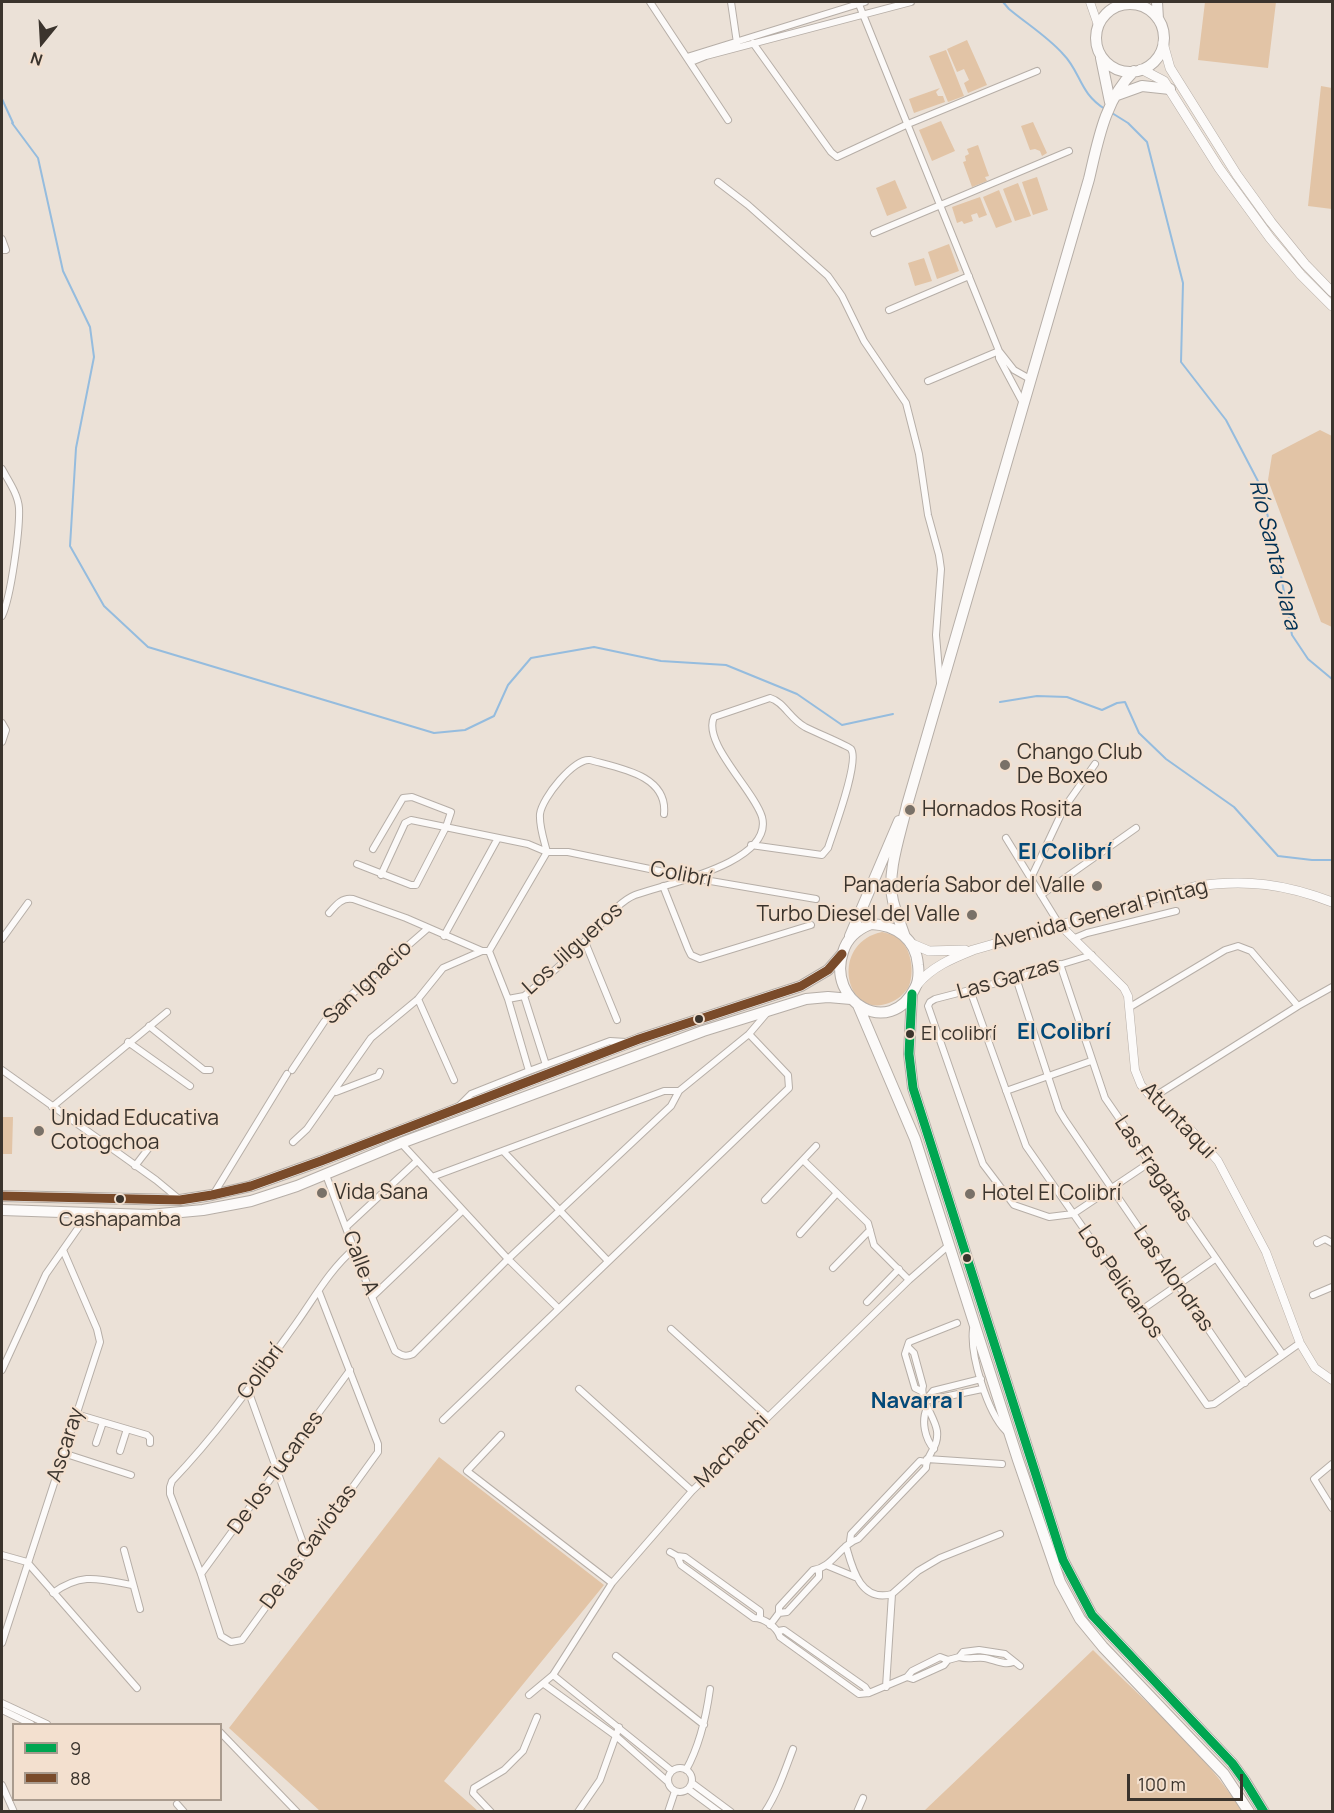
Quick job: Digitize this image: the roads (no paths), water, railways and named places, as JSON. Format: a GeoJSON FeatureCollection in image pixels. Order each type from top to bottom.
{"type":"FeatureCollection","features":[{"type":"Feature","properties":{"kind":"highway"},"geometry":{"type":"LineString","coordinates":[[1157,2],[1163,43],[1157,58],[1124,82],[1112,101],[1100,133],[907,805],[891,886],[893,901],[918,962],[909,1054],[913,1088],[1066,1568],[1092,1615],[1232,1763],[1264,1812]]}},
{"type":"Feature","properties":{"kind":"highway"},"geometry":{"type":"LineString","coordinates":[[1112,101],[1096,38],[1098,25],[1109,11],[1123,3],[1145,8],[1158,20]]}},
{"type":"Feature","properties":{"kind":"highway"},"geometry":{"type":"LineString","coordinates":[[1099,52],[1114,68],[1125,71],[1138,70]]}},
{"type":"Feature","properties":{"kind":"highway"},"geometry":{"type":"LineString","coordinates":[[1112,101],[1143,86],[1170,88]]}},
{"type":"Feature","properties":{"kind":"highway"},"geometry":{"type":"LineString","coordinates":[[907,805],[842,954],[839,966],[841,980],[855,1002],[910,1124],[1060,1582],[1080,1619],[1103,1647],[1224,1774],[1248,1812]]}},
{"type":"Feature","properties":{"kind":"highway"},"geometry":{"type":"LineString","coordinates":[[850,938],[863,927],[872,924],[890,927],[908,940]]}},
{"type":"Feature","properties":{"kind":"highway"},"geometry":{"type":"LineString","coordinates":[[2,1196],[180,1200],[213,1195],[274,1178],[629,1043],[801,986],[828,970],[842,954]]}},
{"type":"Feature","properties":{"kind":"highway"},"geometry":{"type":"LineString","coordinates":[[2,1210],[149,1215],[203,1210],[251,1201],[326,1175],[401,1143],[703,1031],[806,999],[821,997],[855,1002],[870,1011],[888,1012],[902,1004],[914,989]]}},
{"type":"Feature","properties":{"kind":"main road"},"geometry":{"type":"LineString","coordinates":[[1163,43],[1170,68],[1237,175],[1305,264],[1332,292]]}},
{"type":"Feature","properties":{"kind":"main road"},"geometry":{"type":"LineString","coordinates":[[1138,70],[1159,77],[1170,88],[1219,168],[1270,238],[1301,275],[1332,306]]}},
{"type":"Feature","properties":{"kind":"main road","name":"Avenida General Pintag"},"geometry":{"type":"LineString","coordinates":[[914,989],[925,976],[941,965],[973,950],[1197,886],[1260,882],[1308,892],[1332,902]]}},
{"type":"Feature","properties":{"kind":"main road","name":"Avenida General Pintag"},"geometry":{"type":"LineString","coordinates":[[908,940],[934,952],[973,950]]}},
{"type":"Feature","properties":{"kind":"street"},"geometry":{"type":"LineString","coordinates":[[650,2],[728,120]]}},
{"type":"Feature","properties":{"kind":"street"},"geometry":{"type":"LineString","coordinates":[[731,2],[737,43]]}},
{"type":"Feature","properties":{"kind":"street"},"geometry":{"type":"LineString","coordinates":[[689,60],[860,2],[1003,365],[1024,403]]}},
{"type":"Feature","properties":{"kind":"street"},"geometry":{"type":"LineString","coordinates":[[689,60],[911,2]]}},
{"type":"Feature","properties":{"kind":"street"},"geometry":{"type":"LineString","coordinates":[[1090,2],[1098,25]]}},
{"type":"Feature","properties":{"kind":"street"},"geometry":{"type":"LineString","coordinates":[[753,43],[834,155],[841,156],[908,124],[1037,71]]}},
{"type":"Feature","properties":{"kind":"street"},"geometry":{"type":"LineString","coordinates":[[873,233],[1069,151]]}},
{"type":"Feature","properties":{"kind":"street"},"geometry":{"type":"LineString","coordinates":[[718,182],[748,205],[828,276],[843,296],[864,341],[906,403],[919,454],[928,515],[940,563],[936,635],[940,689]]}},
{"type":"Feature","properties":{"kind":"street"},"geometry":{"type":"LineString","coordinates":[[2,239],[6,249],[2,250]]}},
{"type":"Feature","properties":{"kind":"street"},"geometry":{"type":"LineString","coordinates":[[889,310],[969,276]]}},
{"type":"Feature","properties":{"kind":"street"},"geometry":{"type":"LineString","coordinates":[[999,351],[1014,370],[1030,379]]}},
{"type":"Feature","properties":{"kind":"street"},"geometry":{"type":"LineString","coordinates":[[928,381],[999,351]]}},
{"type":"Feature","properties":{"kind":"street"},"geometry":{"type":"LineString","coordinates":[[2,469],[19,506],[14,555],[2,616]]}},
{"type":"Feature","properties":{"kind":"street"},"geometry":{"type":"LineString","coordinates":[[773,698],[793,720],[822,736],[849,746],[853,751],[853,769],[828,848],[824,853],[817,855],[752,845],[761,835],[762,818],[758,806],[719,747],[712,732],[712,723],[714,717],[773,698]]}},
{"type":"Feature","properties":{"kind":"street"},"geometry":{"type":"LineString","coordinates":[[2,723],[6,730],[2,742]]}},
{"type":"Feature","properties":{"kind":"street"},"geometry":{"type":"LineString","coordinates":[[293,1142],[307,1129],[335,1092],[371,1038],[418,999],[443,968],[485,951],[547,852],[540,817],[541,810],[548,797],[574,765],[586,759],[619,768],[656,785],[665,804],[664,814]]}},
{"type":"Feature","properties":{"kind":"street"},"geometry":{"type":"LineString","coordinates":[[1031,878],[1063,811],[1095,764]]}},
{"type":"Feature","properties":{"kind":"street"},"geometry":{"type":"LineString","coordinates":[[357,864],[381,875],[416,885],[446,827],[451,812],[412,797],[403,798],[373,849]]}},
{"type":"Feature","properties":{"kind":"street","name":"Colibrí"},"geometry":{"type":"LineString","coordinates":[[381,875],[406,821],[411,820],[528,844],[547,852],[568,852],[693,878],[816,899]]}},
{"type":"Feature","properties":{"kind":"street"},"geometry":{"type":"LineString","coordinates":[[1041,895],[1136,828]]}},
{"type":"Feature","properties":{"kind":"street"},"geometry":{"type":"LineString","coordinates":[[444,936],[498,838]]}},
{"type":"Feature","properties":{"kind":"street","name":"Atuntaqui"},"geometry":{"type":"LineString","coordinates":[[1006,838],[1059,924],[1124,988],[1130,1007],[1135,1070],[1141,1085],[1152,1098],[1191,1130],[1218,1161],[1266,1252],[1300,1342],[1314,1368],[1332,1380]]}},
{"type":"Feature","properties":{"kind":"street","name":"Los Jilgueros"},"geometry":{"type":"LineString","coordinates":[[508,999],[524,996],[632,897],[718,869],[734,860],[752,845]]}},
{"type":"Feature","properties":{"kind":"street"},"geometry":{"type":"LineString","coordinates":[[663,886],[691,955],[700,959],[811,925]]}},
{"type":"Feature","properties":{"kind":"street"},"geometry":{"type":"LineString","coordinates":[[329,913],[339,902],[348,898],[353,899],[485,951],[508,999],[529,1071]]}},
{"type":"Feature","properties":{"kind":"street"},"geometry":{"type":"LineString","coordinates":[[2,939],[28,903]]}},
{"type":"Feature","properties":{"kind":"street"},"geometry":{"type":"LineString","coordinates":[[1075,938],[1176,911]]}},
{"type":"Feature","properties":{"kind":"street","name":"San Ignacio"},"geometry":{"type":"LineString","coordinates":[[213,1195],[324,1022],[336,1008],[427,929]]}},
{"type":"Feature","properties":{"kind":"street"},"geometry":{"type":"LineString","coordinates":[[585,942],[617,1020]]}},
{"type":"Feature","properties":{"kind":"street"},"geometry":{"type":"LineString","coordinates":[[1130,1007],[1225,950],[1238,946],[1251,951],[1298,1006]]}},
{"type":"Feature","properties":{"kind":"street","name":"Las Garzas"},"geometry":{"type":"LineString","coordinates":[[1073,1214],[1048,1217],[1017,1207],[986,1170],[928,1006],[933,1000],[1092,955]]}},
{"type":"Feature","properties":{"kind":"street","name":"Las Fragatas"},"geometry":{"type":"LineString","coordinates":[[1060,964],[1105,1098],[1283,1355]]}},
{"type":"Feature","properties":{"kind":"street","name":"Las Alondras"},"geometry":{"type":"LineString","coordinates":[[1016,978],[1059,1110],[1245,1383]]}},
{"type":"Feature","properties":{"kind":"street"},"geometry":{"type":"LineString","coordinates":[[1152,1098],[1332,987]]}},
{"type":"Feature","properties":{"kind":"street","name":"Los Pelicanos"},"geometry":{"type":"LineString","coordinates":[[970,990],[1026,1146],[1140,1311],[1207,1406],[1214,1404],[1245,1383]]}},
{"type":"Feature","properties":{"kind":"street"},"geometry":{"type":"LineString","coordinates":[[524,996],[546,1065]]}},
{"type":"Feature","properties":{"kind":"street"},"geometry":{"type":"LineString","coordinates":[[418,999],[454,1080]]}},
{"type":"Feature","properties":{"kind":"street"},"geometry":{"type":"LineString","coordinates":[[508,1259],[671,1106],[679,1091],[749,1034],[758,1021],[771,1010]]}},
{"type":"Feature","properties":{"kind":"street"},"geometry":{"type":"LineString","coordinates":[[52,1107],[167,1012]]}},
{"type":"Feature","properties":{"kind":"street"},"geometry":{"type":"LineString","coordinates":[[149,1026],[204,1070],[210,1070]]}},
{"type":"Feature","properties":{"kind":"street"},"geometry":{"type":"LineString","coordinates":[[443,1420],[789,1088],[788,1075],[749,1034]]}},
{"type":"Feature","properties":{"kind":"street"},"geometry":{"type":"LineString","coordinates":[[457,1109],[471,1094],[529,1071],[610,1041],[629,1043]]}},
{"type":"Feature","properties":{"kind":"street"},"geometry":{"type":"LineString","coordinates":[[128,1042],[190,1086]]}},
{"type":"Feature","properties":{"kind":"street"},"geometry":{"type":"LineString","coordinates":[[1006,1091],[1091,1061]]}},
{"type":"Feature","properties":{"kind":"street"},"geometry":{"type":"LineString","coordinates":[[2,1070],[180,1200]]}},
{"type":"Feature","properties":{"kind":"street"},"geometry":{"type":"LineString","coordinates":[[335,1092],[378,1076],[380,1072]]}},
{"type":"Feature","properties":{"kind":"street"},"geometry":{"type":"LineString","coordinates":[[432,1178],[664,1090],[679,1091]]}},
{"type":"Feature","properties":{"kind":"street"},"geometry":{"type":"LineString","coordinates":[[135,1166],[155,1140]]}},
{"type":"Feature","properties":{"kind":"street"},"geometry":{"type":"LineString","coordinates":[[401,1143],[462,1211],[559,1309]]}},
{"type":"Feature","properties":{"kind":"street"},"geometry":{"type":"LineString","coordinates":[[765,1200],[816,1146]]}},
{"type":"Feature","properties":{"kind":"street"},"geometry":{"type":"LineString","coordinates":[[503,1151],[608,1261]]}},
{"type":"Feature","properties":{"kind":"street"},"geometry":{"type":"LineString","coordinates":[[803,1160],[868,1223],[874,1245],[909,1280]]}},
{"type":"Feature","properties":{"kind":"street"},"geometry":{"type":"LineString","coordinates":[[346,1227],[417,1161]]}},
{"type":"Feature","properties":{"kind":"street"},"geometry":{"type":"LineString","coordinates":[[1073,1214],[1149,1163]]}},
{"type":"Feature","properties":{"kind":"street","name":"Calle A"},"geometry":{"type":"LineString","coordinates":[[326,1175],[372,1298],[395,1351],[405,1356],[413,1353],[508,1259]]}},
{"type":"Feature","properties":{"kind":"street"},"geometry":{"type":"LineString","coordinates":[[800,1234],[837,1193]]}},
{"type":"Feature","properties":{"kind":"street"},"geometry":{"type":"LineString","coordinates":[[372,1298],[462,1211]]}},
{"type":"Feature","properties":{"kind":"street"},"geometry":{"type":"LineString","coordinates":[[2,1370],[46,1274],[88,1213]]}},
{"type":"Feature","properties":{"kind":"street"},"geometry":{"type":"LineString","coordinates":[[833,1268],[870,1230]]}},
{"type":"Feature","properties":{"kind":"street"},"geometry":{"type":"LineString","coordinates":[[1317,1243],[1325,1239],[1332,1243]]}},
{"type":"Feature","properties":{"kind":"street","name":"Machachi"},"geometry":{"type":"LineString","coordinates":[[529,1695],[552,1675],[612,1583],[692,1491],[909,1280],[949,1245]]}},
{"type":"Feature","properties":{"kind":"street","name":"Colibrí"},"geometry":{"type":"LineString","coordinates":[[201,1574],[170,1494],[172,1481],[203,1449],[346,1255],[354,1249]]}},
{"type":"Feature","properties":{"kind":"street","name":"Ascaray"},"geometry":{"type":"LineString","coordinates":[[2,1643],[4,1626],[9,1619],[100,1342],[97,1329],[63,1250]]}},
{"type":"Feature","properties":{"kind":"street"},"geometry":{"type":"LineString","coordinates":[[1140,1311],[1215,1259]]}},
{"type":"Feature","properties":{"kind":"street"},"geometry":{"type":"LineString","coordinates":[[867,1302],[899,1269]]}},
{"type":"Feature","properties":{"kind":"street"},"geometry":{"type":"LineString","coordinates":[[1313,1296],[1332,1287]]}},
{"type":"Feature","properties":{"kind":"street"},"geometry":{"type":"LineString","coordinates":[[319,1292],[350,1370]]}},
{"type":"Feature","properties":{"kind":"street"},"geometry":{"type":"LineString","coordinates":[[974,1322],[972,1340],[982,1389],[997,1420],[1010,1434]]}},
{"type":"Feature","properties":{"kind":"street"},"geometry":{"type":"LineString","coordinates":[[770,1625],[779,1613],[787,1612],[819,1577],[819,1570],[848,1544],[858,1539],[926,1468],[927,1461],[937,1442],[937,1431],[933,1414],[926,1405],[921,1391],[915,1388],[905,1354],[910,1341],[957,1323]]}},
{"type":"Feature","properties":{"kind":"street"},"geometry":{"type":"LineString","coordinates":[[671,1329],[767,1416]]}},
{"type":"Feature","properties":{"kind":"street"},"geometry":{"type":"LineString","coordinates":[[1245,1383],[1300,1342]]}},
{"type":"Feature","properties":{"kind":"street","name":"De las Gaviotas"},"geometry":{"type":"LineString","coordinates":[[201,1574],[221,1636],[231,1642],[242,1640],[377,1455],[378,1444],[350,1370]]}},
{"type":"Feature","properties":{"kind":"street","name":"De los Tucanes"},"geometry":{"type":"LineString","coordinates":[[201,1574],[278,1472],[350,1370]]}},
{"type":"Feature","properties":{"kind":"street"},"geometry":{"type":"LineString","coordinates":[[934,1449],[928,1442],[923,1416],[933,1391],[981,1379]]}},
{"type":"Feature","properties":{"kind":"street"},"geometry":{"type":"LineString","coordinates":[[579,1389],[692,1491]]}},
{"type":"Feature","properties":{"kind":"street"},"geometry":{"type":"LineString","coordinates":[[926,1405],[982,1389]]}},
{"type":"Feature","properties":{"kind":"street"},"geometry":{"type":"LineString","coordinates":[[248,1390],[306,1551]]}},
{"type":"Feature","properties":{"kind":"street"},"geometry":{"type":"LineString","coordinates":[[76,1414],[150,1436],[150,1443]]}},
{"type":"Feature","properties":{"kind":"street"},"geometry":{"type":"LineString","coordinates":[[96,1443],[103,1422]]}},
{"type":"Feature","properties":{"kind":"street"},"geometry":{"type":"LineString","coordinates":[[120,1451],[127,1429]]}},
{"type":"Feature","properties":{"kind":"street"},"geometry":{"type":"LineString","coordinates":[[501,1435],[467,1471],[612,1583]]}},
{"type":"Feature","properties":{"kind":"street"},"geometry":{"type":"LineString","coordinates":[[63,1453],[131,1475]]}},
{"type":"Feature","properties":{"kind":"street"},"geometry":{"type":"LineString","coordinates":[[927,1461],[1002,1464]]}},
{"type":"Feature","properties":{"kind":"street"},"geometry":{"type":"LineString","coordinates":[[1332,1464],[1316,1475],[1314,1480],[1332,1508]]}},
{"type":"Feature","properties":{"kind":"street"},"geometry":{"type":"LineString","coordinates":[[826,1565],[855,1577],[869,1591],[880,1595],[892,1594],[918,1571],[940,1558],[1000,1534]]}},
{"type":"Feature","properties":{"kind":"street"},"geometry":{"type":"LineString","coordinates":[[848,1544],[855,1577]]}},
{"type":"Feature","properties":{"kind":"street"},"geometry":{"type":"LineString","coordinates":[[124,1550],[140,1609]]}},
{"type":"Feature","properties":{"kind":"street"},"geometry":{"type":"LineString","coordinates":[[670,1551],[677,1556],[685,1557],[760,1611],[760,1618],[778,1631],[784,1630],[864,1687],[869,1693],[907,1677],[912,1671],[940,1657],[948,1660],[959,1657],[982,1658],[1016,1664]]}},
{"type":"Feature","properties":{"kind":"street"},"geometry":{"type":"LineString","coordinates":[[2,1555],[27,1562],[137,1688]]}},
{"type":"Feature","properties":{"kind":"street"},"geometry":{"type":"LineString","coordinates":[[53,1593],[75,1580],[95,1579],[132,1585]]}},
{"type":"Feature","properties":{"kind":"street"},"geometry":{"type":"LineString","coordinates":[[886,1686],[892,1594]]}},
{"type":"Feature","properties":{"kind":"street"},"geometry":{"type":"LineString","coordinates":[[2,1617],[9,1619]]}},
{"type":"Feature","properties":{"kind":"street"},"geometry":{"type":"LineString","coordinates":[[616,1656],[704,1725]]}},
{"type":"Feature","properties":{"kind":"street"},"geometry":{"type":"LineString","coordinates":[[552,1675],[620,1727],[672,1771]]}},
{"type":"Feature","properties":{"kind":"street"},"geometry":{"type":"LineString","coordinates":[[544,1684],[616,1736],[668,1782],[675,1791],[680,1792],[690,1786]]}},
{"type":"Feature","properties":{"kind":"street"},"geometry":{"type":"LineString","coordinates":[[563,1699],[570,1689]]}},
{"type":"Feature","properties":{"kind":"street"},"geometry":{"type":"LineString","coordinates":[[686,1770],[695,1753],[704,1725],[710,1689]]}},
{"type":"Feature","properties":{"kind":"street"},"geometry":{"type":"LineString","coordinates":[[2,1703],[43,1723]]}},
{"type":"Feature","properties":{"kind":"street"},"geometry":{"type":"LineString","coordinates":[[2,1710],[28,1723]]}},
{"type":"Feature","properties":{"kind":"street"},"geometry":{"type":"LineString","coordinates":[[491,1812],[473,1793],[474,1788],[504,1770],[523,1751],[537,1717]]}},
{"type":"Feature","properties":{"kind":"street"},"geometry":{"type":"LineString","coordinates":[[578,1812],[600,1780],[620,1727]]}},
{"type":"Feature","properties":{"kind":"street"},"geometry":{"type":"LineString","coordinates":[[222,1734],[297,1812]]}},
{"type":"Feature","properties":{"kind":"street"},"geometry":{"type":"LineString","coordinates":[[765,1812],[781,1781],[793,1749]]}},
{"type":"Feature","properties":{"kind":"street"},"geometry":{"type":"LineString","coordinates":[[668,1782],[672,1771],[679,1768],[691,1775],[690,1786]]}},
{"type":"Feature","properties":{"kind":"street"},"geometry":{"type":"LineString","coordinates":[[2,1785],[14,1812]]}},
{"type":"Feature","properties":{"kind":"street"},"geometry":{"type":"LineString","coordinates":[[690,1786],[719,1812]]}},
{"type":"Feature","properties":{"kind":"street"},"geometry":{"type":"LineString","coordinates":[[690,1786],[731,1812]]}},
{"type":"Feature","properties":{"kind":"street"},"geometry":{"type":"LineString","coordinates":[[668,1812],[675,1791]]}},
{"type":"Feature","properties":{"kind":"street"},"geometry":{"type":"LineString","coordinates":[[857,1812],[863,1798]]}},
{"type":"Feature","properties":{"kind":"street"},"geometry":{"type":"LineString","coordinates":[[177,1804],[184,1812]]}},
{"type":"Feature","properties":{"kind":"waterway","name":"Río Santa Clara"},"geometry":{"type":"LineString","coordinates":[[1003,2],[1057,48],[1074,68],[1090,96],[1105,109]]}},
{"type":"Feature","properties":{"kind":"waterway"},"geometry":{"type":"LineString","coordinates":[[2,99],[13,123]]}},
{"type":"Feature","properties":{"kind":"waterway","name":"Río Santa Clara"},"geometry":{"type":"LineString","coordinates":[[1112,113],[1128,123],[1147,142],[1183,283],[1181,362],[1226,420],[1260,485],[1276,549],[1292,635],[1308,659],[1332,679]]}},
{"type":"Feature","properties":{"kind":"waterway"},"geometry":{"type":"LineString","coordinates":[[12,123],[38,158],[63,271],[90,327],[94,357],[76,448],[70,546],[104,606],[148,647],[434,733],[465,730],[494,716],[508,685],[531,658],[594,647],[661,661],[726,665],[797,694],[842,725],[893,714]]}},
{"type":"Feature","properties":{"kind":"waterway"},"geometry":{"type":"LineString","coordinates":[[1000,702],[1037,696],[1067,697],[1102,710],[1125,702],[1139,733],[1166,759],[1234,807],[1278,856],[1332,860]]}},
{"type":"Feature","properties":{"kind":"place","name":"Chango Club De Boxeo"},"geometry":{"type":"Point","coordinates":[1005,765]}},
{"type":"Feature","properties":{"kind":"place","name":"Hornados Rosita"},"geometry":{"type":"Point","coordinates":[910,810]}},
{"type":"Feature","properties":{"kind":"place","name":"Panadería Sabor del Valle"},"geometry":{"type":"Point","coordinates":[1097,886]}},
{"type":"Feature","properties":{"kind":"place","name":"Turbo Diesel del Valle"},"geometry":{"type":"Point","coordinates":[972,915]}},
{"type":"Feature","properties":{"kind":"place","name":"El colibrí"},"geometry":{"type":"Point","coordinates":[910,1034]}},
{"type":"Feature","properties":{"kind":"place","name":"Unidad Educativa Cotogchoa"},"geometry":{"type":"Point","coordinates":[39,1131]}},
{"type":"Feature","properties":{"kind":"place","name":"Vida Sana"},"geometry":{"type":"Point","coordinates":[322,1193]}},
{"type":"Feature","properties":{"kind":"place","name":"Hotel El Colibrí"},"geometry":{"type":"Point","coordinates":[970,1194]}},
{"type":"Feature","properties":{"kind":"place","name":"Cashapamba"},"geometry":{"type":"Point","coordinates":[120,1199]}},
{"type":"Feature","properties":{"kind":"district","name":"El Colibrí"},"geometry":{"type":"Point","coordinates":[1065,853]}},
{"type":"Feature","properties":{"kind":"district","name":"El Colibrí"},"geometry":{"type":"Point","coordinates":[1064,1033]}},
{"type":"Feature","properties":{"kind":"district","name":"Navarra I"},"geometry":{"type":"Point","coordinates":[917,1402]}}]}
